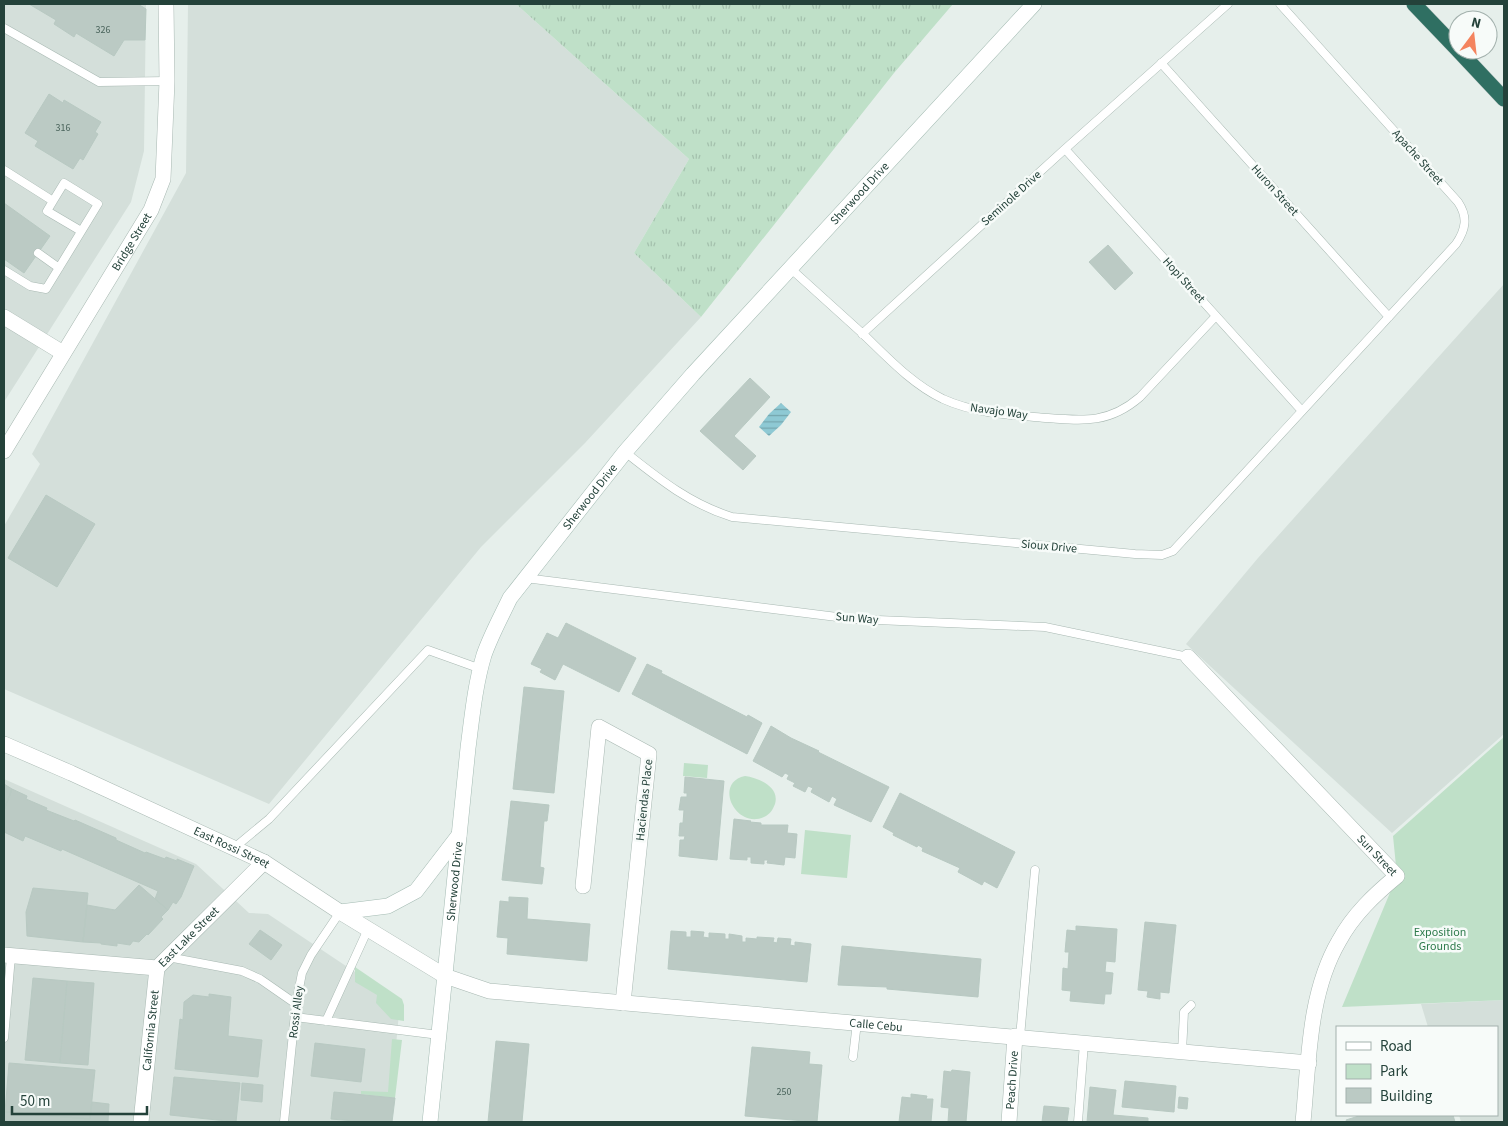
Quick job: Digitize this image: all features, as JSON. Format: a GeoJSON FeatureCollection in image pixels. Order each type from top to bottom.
{"type":"FeatureCollection","features":[{"type":"Feature","properties":{"kind":"highway"},"geometry":{"type":"LineString","coordinates":[[1414,4],[1448,40]]}},
{"type":"Feature","properties":{"kind":"highway"},"geometry":{"type":"LineString","coordinates":[[1424,4],[1448,32]]}},
{"type":"Feature","properties":{"kind":"highway"},"geometry":{"type":"LineString","coordinates":[[1468,60],[1504,97]]}},
{"type":"Feature","properties":{"kind":"highway"},"geometry":{"type":"LineString","coordinates":[[1473,60],[1504,97]]}},
{"type":"Feature","properties":{"kind":"street","name":"Bridge Street"},"geometry":{"type":"LineString","coordinates":[[4,451],[151,210],[163,179],[167,81],[166,4]]}},
{"type":"Feature","properties":{"kind":"street","name":"Sherwood Drive"},"geometry":{"type":"LineString","coordinates":[[430,1122],[468,748],[476,689],[484,656],[496,624],[510,598],[625,452],[693,374],[1034,4]]}},
{"type":"Feature","properties":{"kind":"street"},"geometry":{"type":"LineString","coordinates":[[4,317],[63,353]]}},
{"type":"Feature","properties":{"kind":"street","name":"Sun Street"},"geometry":{"type":"LineString","coordinates":[[1188,657],[1397,876],[1373,896],[1351,923],[1338,942],[1321,986],[1315,1014],[1303,1122]]}},
{"type":"Feature","properties":{"kind":"street","name":"Haciendas Place"},"geometry":{"type":"LineString","coordinates":[[583,886],[599,727],[649,754],[623,1002]]}},
{"type":"Feature","properties":{"kind":"street","name":"East Rossi Street"},"geometry":{"type":"LineString","coordinates":[[4,744],[264,862],[340,912],[445,976]]}},
{"type":"Feature","properties":{"kind":"street"},"geometry":{"type":"LineString","coordinates":[[340,912],[388,906],[416,891],[460,835]]}},
{"type":"Feature","properties":{"kind":"street","name":"East Lake Street"},"geometry":{"type":"LineString","coordinates":[[8,956],[162,962],[264,862]]}},
{"type":"Feature","properties":{"kind":"street","name":"California Street"},"geometry":{"type":"LineString","coordinates":[[141,1122],[162,962]]}},
{"type":"Feature","properties":{"kind":"street","name":"Calle Cebu"},"geometry":{"type":"LineString","coordinates":[[445,976],[489,991],[1309,1063]]}},
{"type":"Feature","properties":{"kind":"street","name":"Peach Drive"},"geometry":{"type":"LineString","coordinates":[[1009,1122],[1017,1036]]}},
{"type":"Feature","properties":{"kind":"lane"},"geometry":{"type":"LineString","coordinates":[[1161,63],[1228,4]]}},
{"type":"Feature","properties":{"kind":"lane","name":"Apache Street"},"geometry":{"type":"LineString","coordinates":[[1280,4],[1463,209],[1465,226],[1456,244],[1389,317]]}},
{"type":"Feature","properties":{"kind":"lane"},"geometry":{"type":"LineString","coordinates":[[4,28],[99,82],[167,81]]}},
{"type":"Feature","properties":{"kind":"lane","name":"Seminole Drive"},"geometry":{"type":"LineString","coordinates":[[862,334],[1161,63]]}},
{"type":"Feature","properties":{"kind":"lane","name":"Huron Street"},"geometry":{"type":"LineString","coordinates":[[1161,63],[1389,317]]}},
{"type":"Feature","properties":{"kind":"lane","name":"Hopi Street"},"geometry":{"type":"LineString","coordinates":[[1065,149],[1302,411]]}},
{"type":"Feature","properties":{"kind":"lane"},"geometry":{"type":"LineString","coordinates":[[4,170],[53,201]]}},
{"type":"Feature","properties":{"kind":"lane"},"geometry":{"type":"LineString","coordinates":[[4,270],[30,286],[46,289],[98,204],[64,183],[47,211],[81,231]]}},
{"type":"Feature","properties":{"kind":"lane"},"geometry":{"type":"LineString","coordinates":[[38,253],[60,268]]}},
{"type":"Feature","properties":{"kind":"lane","name":"Navajo Way"},"geometry":{"type":"LineString","coordinates":[[790,268],[913,380],[943,399],[959,405],[1001,414],[1092,420],[1106,418],[1130,406],[1216,316]]}},
{"type":"Feature","properties":{"kind":"lane","name":"Sioux Drive"},"geometry":{"type":"LineString","coordinates":[[625,452],[685,497],[714,511],[732,516],[1156,555],[1168,553],[1173,551],[1389,317]]}},
{"type":"Feature","properties":{"kind":"lane","name":"Sun Way"},"geometry":{"type":"LineString","coordinates":[[525,578],[853,619],[1045,627],[1188,657]]}},
{"type":"Feature","properties":{"kind":"lane"},"geometry":{"type":"LineString","coordinates":[[234,848],[269,820],[428,650],[481,669]]}},
{"type":"Feature","properties":{"kind":"lane"},"geometry":{"type":"LineString","coordinates":[[1017,1036],[1036,870]]}},
{"type":"Feature","properties":{"kind":"lane","name":"Rossi Alley"},"geometry":{"type":"LineString","coordinates":[[284,1122],[296,1004],[302,973],[340,912]]}},
{"type":"Feature","properties":{"kind":"lane"},"geometry":{"type":"LineString","coordinates":[[326,1021],[368,929]]}},
{"type":"Feature","properties":{"kind":"lane"},"geometry":{"type":"LineString","coordinates":[[4,1038],[8,956]]}},
{"type":"Feature","properties":{"kind":"lane"},"geometry":{"type":"LineString","coordinates":[[162,962],[221,966],[242,971],[260,979],[296,1004]]}},
{"type":"Feature","properties":{"kind":"lane"},"geometry":{"type":"LineString","coordinates":[[1182,1052],[1184,1012],[1191,1005]]}},
{"type":"Feature","properties":{"kind":"lane"},"geometry":{"type":"LineString","coordinates":[[295,1017],[439,1035]]}},
{"type":"Feature","properties":{"kind":"lane"},"geometry":{"type":"LineString","coordinates":[[853,1057],[857,1022]]}},
{"type":"Feature","properties":{"kind":"lane"},"geometry":{"type":"LineString","coordinates":[[1078,1122],[1084,1043]]}},
{"type":"Feature","properties":{"kind":"shaded area"},"geometry":{"type":"Polygon","coordinates":[[[4,4],[146,4],[144,151],[131,202],[4,402],[4,4]]]}},
{"type":"Feature","properties":{"kind":"shaded area"},"geometry":{"type":"Polygon","coordinates":[[[188,4],[516,4],[689,159],[634,253],[701,317],[585,443],[481,547],[269,804],[4,689],[4,526],[40,464],[32,454],[186,173],[188,4]]]}},
{"type":"Feature","properties":{"kind":"shaded area"},"geometry":{"type":"Polygon","coordinates":[[[1504,284],[1504,734],[1392,833],[1186,644],[1258,558],[1504,284]]]}},
{"type":"Feature","properties":{"kind":"shaded area"},"geometry":{"type":"Polygon","coordinates":[[[4,779],[196,864],[249,913],[268,914],[400,1002],[389,1122],[4,1122],[4,779]]]}},
{"type":"Feature","properties":{"kind":"shaded area"},"geometry":{"type":"Polygon","coordinates":[[[1504,1000],[1504,1122],[1461,1122],[1459,1116],[1498,1116],[1498,1026],[1428,1026],[1421,1004],[1504,1000]]]}},
{"type":"Feature","properties":{"kind":"green space"},"geometry":{"type":"Polygon","coordinates":[[[516,4],[953,4],[894,73],[701,317],[634,253],[689,159],[516,4]]]}},
{"type":"Feature","properties":{"kind":"green space","name":"Exposition Grounds"},"geometry":{"type":"Polygon","coordinates":[[[1504,737],[1504,1000],[1342,1007],[1397,876],[1393,836],[1504,737]]]}},
{"type":"Feature","properties":{"kind":"green space"},"geometry":{"type":"Polygon","coordinates":[[[684,763],[708,765],[707,778],[683,776],[684,763]]]}},
{"type":"Feature","properties":{"kind":"green space"},"geometry":{"type":"Polygon","coordinates":[[[745,776],[762,781],[774,793],[776,798],[775,804],[772,811],[766,816],[755,819],[746,817],[732,805],[729,796],[730,787],[735,780],[745,776]]]}},
{"type":"Feature","properties":{"kind":"green space"},"geometry":{"type":"Polygon","coordinates":[[[805,830],[851,835],[847,878],[801,874],[805,830]]]}},
{"type":"Feature","properties":{"kind":"green space"},"geometry":{"type":"Polygon","coordinates":[[[355,967],[402,999],[404,1021],[391,1019],[376,1003],[377,995],[355,982],[355,967]]]}},
{"type":"Feature","properties":{"kind":"green space"},"geometry":{"type":"Polygon","coordinates":[[[392,1039],[402,1040],[395,1098],[361,1094],[361,1091],[388,1092],[392,1039]]]}},
{"type":"Feature","properties":{"kind":"water"},"geometry":{"type":"Polygon","coordinates":[[[781,403],[791,412],[769,436],[759,427],[781,403]]]}},
{"type":"Feature","properties":{"kind":"building"},"geometry":{"type":"Polygon","coordinates":[[[29,4],[138,4],[146,9],[145,40],[124,40],[114,56],[76,33],[74,37],[54,24],[56,20],[29,4]]]}},
{"type":"Feature","properties":{"kind":"building"},"geometry":{"type":"Polygon","coordinates":[[[49,94],[63,103],[64,100],[101,122],[95,132],[98,134],[83,160],[80,158],[73,169],[35,146],[38,141],[25,133],[49,94]]]}},
{"type":"Feature","properties":{"kind":"building"},"geometry":{"type":"Polygon","coordinates":[[[4,203],[50,236],[24,273],[4,259],[4,203]]]}},
{"type":"Feature","properties":{"kind":"building"},"geometry":{"type":"Polygon","coordinates":[[[1108,245],[1133,273],[1115,290],[1089,262],[1108,245]]]}},
{"type":"Feature","properties":{"kind":"building"},"geometry":{"type":"Polygon","coordinates":[[[750,378],[770,397],[734,436],[756,456],[743,470],[700,431],[750,378]]]}},
{"type":"Feature","properties":{"kind":"building"},"geometry":{"type":"Polygon","coordinates":[[[46,495],[95,524],[57,587],[8,558],[46,495]]]}},
{"type":"Feature","properties":{"kind":"building"},"geometry":{"type":"Polygon","coordinates":[[[566,623],[636,658],[619,692],[563,664],[555,680],[540,672],[542,669],[531,664],[547,633],[558,638],[566,623]]]}},
{"type":"Feature","properties":{"kind":"building"},"geometry":{"type":"Polygon","coordinates":[[[647,664],[662,671],[661,673],[762,723],[747,754],[632,694],[647,664]]]}},
{"type":"Feature","properties":{"kind":"building"},"geometry":{"type":"Polygon","coordinates":[[[524,687],[564,691],[554,793],[513,789],[524,687]]]}},
{"type":"Feature","properties":{"kind":"building"},"geometry":{"type":"Polygon","coordinates":[[[771,726],[818,752],[889,787],[871,822],[834,805],[837,799],[832,796],[829,802],[811,792],[813,788],[808,786],[805,792],[793,786],[795,783],[787,779],[789,775],[785,773],[782,777],[753,761],[771,726]]]}},
{"type":"Feature","properties":{"kind":"building"},"geometry":{"type":"Polygon","coordinates":[[[685,777],[724,781],[717,860],[679,856],[680,840],[684,840],[685,836],[679,836],[684,810],[679,810],[681,797],[687,797],[687,793],[684,793],[685,777]]]}},
{"type":"Feature","properties":{"kind":"building"},"geometry":{"type":"Polygon","coordinates":[[[4,784],[12,789],[4,810],[4,784]]]}},
{"type":"Feature","properties":{"kind":"building"},"geometry":{"type":"Polygon","coordinates":[[[12,789],[27,796],[26,799],[47,808],[46,810],[75,820],[145,853],[165,859],[166,857],[177,861],[177,859],[194,866],[181,897],[176,904],[173,902],[168,910],[155,899],[158,891],[62,849],[61,851],[25,836],[23,841],[4,832],[4,810],[12,789]]]}},
{"type":"Feature","properties":{"kind":"building"},"geometry":{"type":"Polygon","coordinates":[[[900,793],[1015,852],[997,888],[984,881],[982,885],[958,872],[960,868],[922,851],[923,848],[893,835],[894,833],[883,827],[900,793]]]}},
{"type":"Feature","properties":{"kind":"building"},"geometry":{"type":"Polygon","coordinates":[[[511,801],[549,805],[547,821],[544,821],[540,867],[544,868],[542,884],[502,880],[511,801]]]}},
{"type":"Feature","properties":{"kind":"building"},"geometry":{"type":"Polygon","coordinates":[[[734,819],[761,823],[761,825],[788,825],[787,833],[797,834],[795,858],[785,857],[784,865],[767,863],[768,860],[764,860],[764,864],[751,863],[751,857],[747,857],[747,860],[730,859],[734,819]]]}},
{"type":"Feature","properties":{"kind":"building"},"geometry":{"type":"Polygon","coordinates":[[[139,885],[168,910],[161,917],[163,919],[148,935],[139,942],[133,941],[130,945],[117,943],[117,946],[83,942],[87,905],[115,910],[139,885]]]}},
{"type":"Feature","properties":{"kind":"building"},"geometry":{"type":"Polygon","coordinates":[[[33,888],[88,893],[83,942],[27,936],[26,912],[33,888]]]}},
{"type":"Feature","properties":{"kind":"building"},"geometry":{"type":"Polygon","coordinates":[[[509,897],[528,898],[527,919],[590,924],[587,961],[507,954],[508,938],[497,937],[500,901],[509,902],[509,897]]]}},
{"type":"Feature","properties":{"kind":"building"},"geometry":{"type":"Polygon","coordinates":[[[1145,922],[1176,925],[1169,993],[1160,992],[1160,999],[1147,997],[1148,991],[1138,990],[1145,922]]]}},
{"type":"Feature","properties":{"kind":"building"},"geometry":{"type":"Polygon","coordinates":[[[1076,926],[1117,929],[1115,962],[1106,961],[1105,972],[1113,973],[1111,994],[1105,994],[1104,1004],[1070,1001],[1071,991],[1062,990],[1063,968],[1068,969],[1069,952],[1065,952],[1067,930],[1076,931],[1076,926]]]}},
{"type":"Feature","properties":{"kind":"building"},"geometry":{"type":"Polygon","coordinates":[[[260,930],[282,945],[271,960],[249,944],[260,930]]]}},
{"type":"Feature","properties":{"kind":"building"},"geometry":{"type":"Polygon","coordinates":[[[671,931],[686,932],[686,937],[691,937],[691,931],[704,932],[703,937],[709,938],[709,933],[725,934],[725,939],[729,939],[729,934],[742,936],[742,942],[746,942],[746,938],[757,939],[757,937],[774,938],[773,942],[777,943],[778,938],[791,939],[790,945],[795,946],[795,942],[811,944],[807,982],[668,969],[671,931]]]}},
{"type":"Feature","properties":{"kind":"building"},"geometry":{"type":"Polygon","coordinates":[[[842,946],[981,959],[978,997],[887,989],[887,987],[838,985],[842,946]]]}},
{"type":"Feature","properties":{"kind":"building"},"geometry":{"type":"Polygon","coordinates":[[[33,978],[67,981],[60,1063],[25,1060],[33,978]]]}},
{"type":"Feature","properties":{"kind":"building"},"geometry":{"type":"Polygon","coordinates":[[[67,981],[94,983],[88,1065],[60,1063],[67,981]]]}},
{"type":"Feature","properties":{"kind":"building"},"geometry":{"type":"Polygon","coordinates":[[[209,994],[231,997],[228,1036],[262,1040],[258,1077],[175,1069],[180,1019],[183,1020],[184,1002],[193,995],[209,997],[209,994]]]}},
{"type":"Feature","properties":{"kind":"building"},"geometry":{"type":"Polygon","coordinates":[[[496,1041],[529,1044],[522,1122],[488,1122],[496,1041]]]}},
{"type":"Feature","properties":{"kind":"building"},"geometry":{"type":"Polygon","coordinates":[[[315,1043],[365,1049],[361,1082],[311,1076],[315,1043]]]}},
{"type":"Feature","properties":{"kind":"building"},"geometry":{"type":"Polygon","coordinates":[[[752,1047],[810,1052],[809,1064],[822,1065],[817,1122],[745,1116],[752,1047]]]}},
{"type":"Feature","properties":{"kind":"building"},"geometry":{"type":"Polygon","coordinates":[[[9,1063],[95,1070],[90,1119],[5,1112],[9,1063]]]}},
{"type":"Feature","properties":{"kind":"building"},"geometry":{"type":"Polygon","coordinates":[[[952,1070],[970,1072],[966,1122],[948,1122],[949,1108],[941,1107],[944,1071],[951,1072],[952,1070]]]}},
{"type":"Feature","properties":{"kind":"building"},"geometry":{"type":"Polygon","coordinates":[[[174,1077],[240,1083],[236,1122],[170,1115],[174,1077]]]}},
{"type":"Feature","properties":{"kind":"building"},"geometry":{"type":"Polygon","coordinates":[[[1125,1081],[1176,1086],[1174,1112],[1122,1107],[1125,1081]]]}},
{"type":"Feature","properties":{"kind":"building"},"geometry":{"type":"Polygon","coordinates":[[[242,1083],[263,1085],[262,1102],[241,1100],[242,1083]]]}},
{"type":"Feature","properties":{"kind":"building"},"geometry":{"type":"Polygon","coordinates":[[[1090,1087],[1116,1090],[1113,1115],[1148,1118],[1148,1122],[1087,1122],[1090,1087]]]}},
{"type":"Feature","properties":{"kind":"building"},"geometry":{"type":"Polygon","coordinates":[[[334,1092],[395,1098],[392,1122],[331,1119],[334,1092]]]}},
{"type":"Feature","properties":{"kind":"building"},"geometry":{"type":"Polygon","coordinates":[[[911,1094],[927,1096],[926,1099],[933,1099],[931,1122],[899,1122],[902,1097],[911,1098],[911,1094]]]}},
{"type":"Feature","properties":{"kind":"building"},"geometry":{"type":"Polygon","coordinates":[[[1179,1097],[1188,1098],[1187,1109],[1178,1108],[1179,1097]]]}},
{"type":"Feature","properties":{"kind":"building"},"geometry":{"type":"Polygon","coordinates":[[[92,1102],[109,1104],[108,1122],[4,1122],[5,1112],[90,1119],[92,1102]]]}},
{"type":"Feature","properties":{"kind":"building"},"geometry":{"type":"Polygon","coordinates":[[[1044,1106],[1069,1108],[1067,1122],[1042,1122],[1044,1106]]]}},
{"type":"Feature","properties":{"kind":"building"},"geometry":{"type":"Polygon","coordinates":[[[1359,1116],[1453,1116],[1455,1122],[1347,1122],[1346,1120],[1359,1116]]]}}]}
